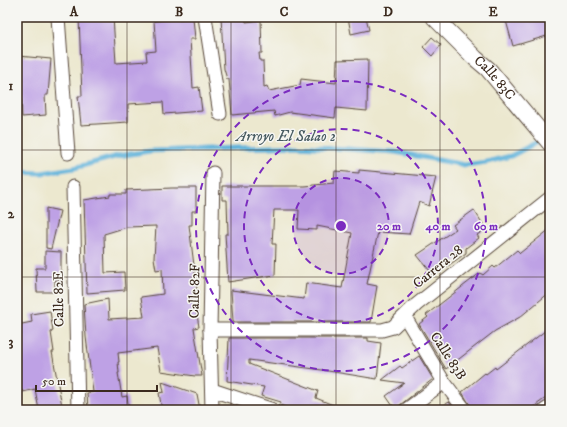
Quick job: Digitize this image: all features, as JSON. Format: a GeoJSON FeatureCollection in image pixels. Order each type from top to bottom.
{"type":"FeatureCollection","features":[{"type":"Feature","properties":{"kind":"street"},"geometry":{"type":"LineString","coordinates":[[58,17],[68,153]]}},
{"type":"Feature","properties":{"kind":"street"},"geometry":{"type":"LineString","coordinates":[[205,17],[220,114]]}},
{"type":"Feature","properties":{"kind":"street","name":"Calle 83C"},"geometry":{"type":"LineString","coordinates":[[434,17],[488,69],[532,119],[550,143]]}},
{"type":"Feature","properties":{"kind":"street","name":"Calle 82F"},"geometry":{"type":"LineString","coordinates":[[212,410],[210,330],[214,173]]}},
{"type":"Feature","properties":{"kind":"street","name":"Calle 82E"},"geometry":{"type":"LineString","coordinates":[[73,187],[78,410]]}},
{"type":"Feature","properties":{"kind":"street","name":"Carrera 28"},"geometry":{"type":"LineString","coordinates":[[210,330],[382,330],[393,327],[416,305],[550,198]]}},
{"type":"Feature","properties":{"kind":"street","name":"Calle 83B"},"geometry":{"type":"LineString","coordinates":[[404,318],[444,382],[465,410]]}},
{"type":"Feature","properties":{"kind":"street"},"geometry":{"type":"LineString","coordinates":[[406,410],[444,382]]}},
{"type":"Feature","properties":{"kind":"street"},"geometry":{"type":"LineString","coordinates":[[212,390],[274,410]]}},
{"type":"Feature","properties":{"kind":"street"},"geometry":{"type":"LineString","coordinates":[[545,410],[550,406]]}},
{"type":"Feature","properties":{"kind":"building"},"geometry":{"type":"Polygon","coordinates":[[[79,17],[113,17],[116,63],[147,61],[146,52],[156,51],[154,21],[193,18],[195,39],[190,39],[193,88],[199,87],[202,111],[164,114],[163,102],[128,104],[128,122],[81,125],[78,96],[82,96],[79,17]]]}},
{"type":"Feature","properties":{"kind":"building"},"geometry":{"type":"Polygon","coordinates":[[[221,17],[245,17],[246,22],[261,20],[262,53],[259,53],[260,61],[263,61],[264,87],[267,86],[269,91],[300,85],[301,79],[336,83],[337,60],[368,59],[367,111],[336,108],[335,118],[290,112],[275,116],[274,111],[232,115],[229,79],[227,79],[224,69],[221,17]]]}},
{"type":"Feature","properties":{"kind":"building"},"geometry":{"type":"Polygon","coordinates":[[[348,17],[366,17],[369,30],[351,34],[348,17]]]}},
{"type":"Feature","properties":{"kind":"building"},"geometry":{"type":"Polygon","coordinates":[[[505,17],[550,17],[550,35],[513,46],[505,17]]]}},
{"type":"Feature","properties":{"kind":"building"},"geometry":{"type":"Polygon","coordinates":[[[432,37],[441,45],[432,56],[423,47],[432,37]]]}},
{"type":"Feature","properties":{"kind":"building"},"geometry":{"type":"Polygon","coordinates":[[[18,56],[51,59],[48,95],[45,95],[46,115],[22,117],[21,95],[17,94],[18,56]]]}},
{"type":"Feature","properties":{"kind":"building"},"geometry":{"type":"Polygon","coordinates":[[[359,170],[436,177],[429,206],[419,202],[409,234],[378,232],[367,284],[377,286],[371,322],[233,322],[231,290],[304,299],[306,283],[342,288],[352,233],[317,226],[317,230],[298,229],[299,210],[274,210],[272,244],[276,244],[275,275],[228,282],[225,234],[228,234],[227,200],[222,200],[222,186],[304,186],[334,183],[335,171],[359,173],[359,170]]]}},
{"type":"Feature","properties":{"kind":"building"},"geometry":{"type":"Polygon","coordinates":[[[196,188],[196,211],[192,211],[192,225],[189,225],[197,290],[193,290],[199,327],[194,328],[202,376],[161,371],[157,348],[118,353],[118,373],[122,397],[127,396],[129,410],[88,410],[87,393],[93,392],[86,337],[84,304],[108,299],[109,319],[144,317],[141,297],[163,294],[162,269],[156,270],[154,258],[156,226],[127,227],[104,234],[105,273],[124,272],[125,290],[87,293],[84,200],[110,196],[110,194],[126,194],[126,190],[196,188]]]}},
{"type":"Feature","properties":{"kind":"building"},"geometry":{"type":"Polygon","coordinates":[[[46,208],[60,211],[51,249],[46,248],[46,208]]]}},
{"type":"Feature","properties":{"kind":"building"},"geometry":{"type":"Polygon","coordinates":[[[474,210],[486,229],[477,235],[479,238],[466,248],[466,253],[434,276],[417,255],[456,229],[453,225],[474,210]]]}},
{"type":"Feature","properties":{"kind":"building"},"geometry":{"type":"Polygon","coordinates":[[[550,229],[550,292],[520,317],[495,331],[446,369],[419,324],[428,317],[426,315],[480,273],[483,275],[493,266],[495,268],[517,250],[520,253],[550,229]]]}},
{"type":"Feature","properties":{"kind":"building"},"geometry":{"type":"Polygon","coordinates":[[[45,251],[61,252],[61,280],[55,280],[55,292],[37,292],[36,268],[45,268],[45,251]]]}},
{"type":"Feature","properties":{"kind":"building"},"geometry":{"type":"Polygon","coordinates":[[[50,311],[53,331],[51,332],[54,352],[52,352],[62,406],[39,410],[35,389],[23,392],[22,390],[17,391],[17,325],[32,322],[31,314],[50,311]]]}},
{"type":"Feature","properties":{"kind":"building"},"geometry":{"type":"Polygon","coordinates":[[[550,327],[550,395],[529,410],[473,410],[462,392],[485,373],[486,374],[495,367],[496,369],[550,327]]]}},
{"type":"Feature","properties":{"kind":"building"},"geometry":{"type":"Polygon","coordinates":[[[229,338],[368,338],[368,341],[381,343],[377,379],[249,360],[249,364],[318,391],[316,398],[345,410],[293,410],[280,405],[281,402],[261,396],[264,387],[227,381],[229,338]]]}},
{"type":"Feature","properties":{"kind":"building"},"geometry":{"type":"Polygon","coordinates":[[[419,356],[433,379],[395,409],[386,396],[404,383],[382,380],[400,366],[402,368],[419,356]]]}},
{"type":"Feature","properties":{"kind":"building"},"geometry":{"type":"Polygon","coordinates":[[[162,382],[197,394],[200,410],[162,410],[159,393],[164,392],[162,382]]]}},
{"type":"Feature","properties":{"kind":"building"},"geometry":{"type":"Polygon","coordinates":[[[449,402],[455,410],[437,410],[449,402]]]}},
{"type":"Feature","properties":{"kind":"waterway","name":"Arroyo El Salao 2"},"geometry":{"type":"LineString","coordinates":[[17,172],[41,173],[74,168],[118,156],[150,151],[299,146],[395,152],[465,165],[487,162],[511,156],[543,139]]}}]}
